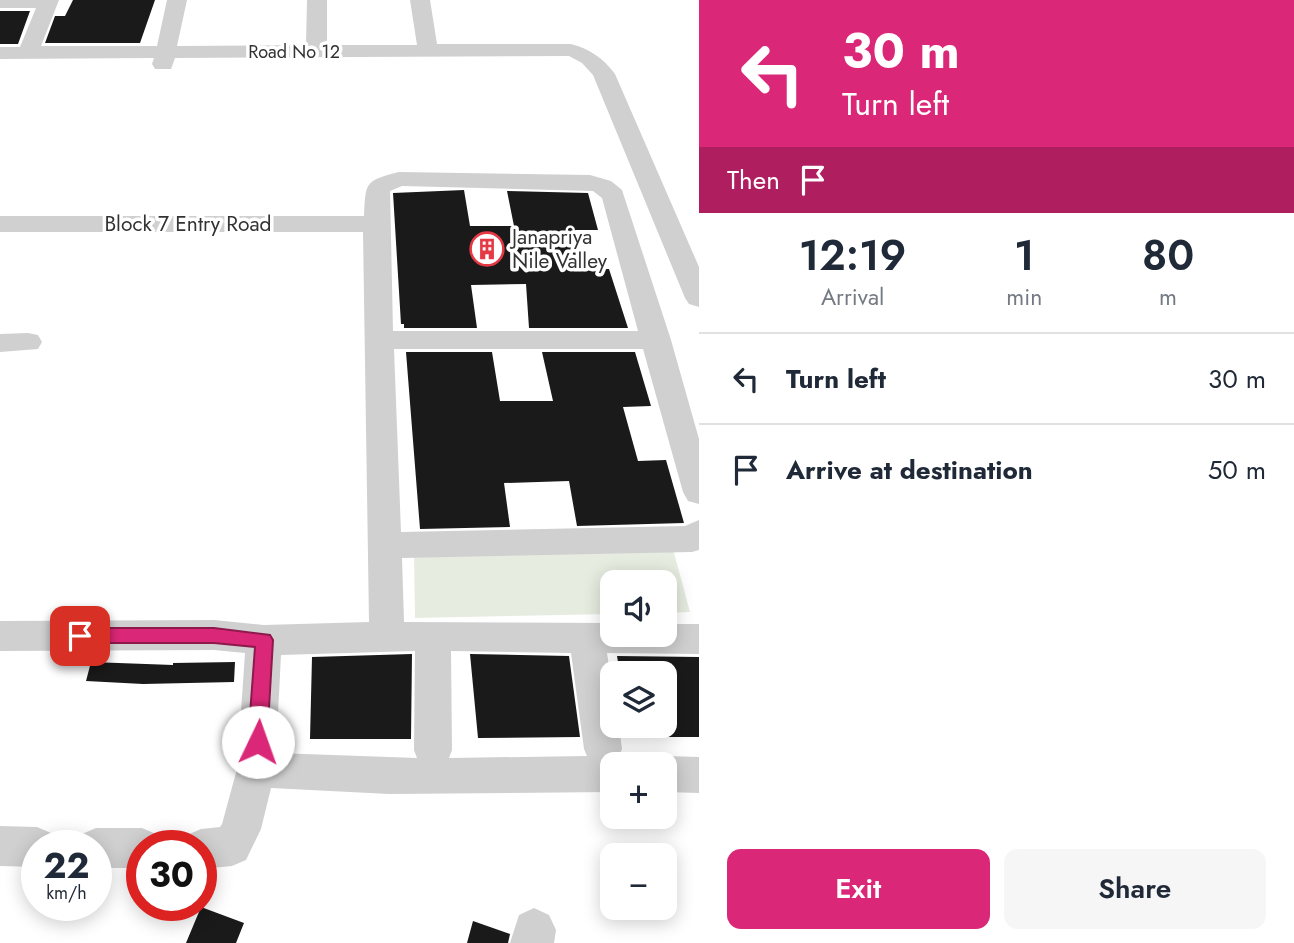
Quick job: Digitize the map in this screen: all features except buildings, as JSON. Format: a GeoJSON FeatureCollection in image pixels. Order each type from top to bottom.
{"type":"FeatureCollection","features":[{"type":"Feature","properties":{"kind":"street"},"geometry":{"type":"LineString","coordinates":[[175,58],[177,0]]}},
{"type":"Feature","properties":{"kind":"street"},"geometry":{"type":"LineString","coordinates":[[175,58],[194,0]]}},
{"type":"Feature","properties":{"kind":"street"},"geometry":{"type":"LineString","coordinates":[[316,52],[317,0]]}},
{"type":"Feature","properties":{"kind":"street"},"geometry":{"type":"LineString","coordinates":[[421,0],[428,51]]}},
{"type":"Feature","properties":{"kind":"street"},"geometry":{"type":"LineString","coordinates":[[0,2],[45,1],[28,53]]}},
{"type":"Feature","properties":{"kind":"street","name":"Road No 12"},"geometry":{"type":"LineString","coordinates":[[0,65],[316,52],[579,53]]}},
{"type":"Feature","properties":{"kind":"street","name":"Road No 12"},"geometry":{"type":"LineString","coordinates":[[0,53],[443,63],[552,61],[579,53]]}},
{"type":"Feature","properties":{"kind":"street"},"geometry":{"type":"LineString","coordinates":[[579,53],[594,61],[604,74],[699,298]]}},
{"type":"Feature","properties":{"kind":"street"},"geometry":{"type":"LineString","coordinates":[[387,637],[376,224],[378,187],[399,179],[590,183],[602,186],[613,195],[699,492]]}},
{"type":"Feature","properties":{"kind":"street","name":"Block 7 Entry Road"},"geometry":{"type":"LineString","coordinates":[[0,224],[376,224]]}},
{"type":"Feature","properties":{"kind":"street"},"geometry":{"type":"LineString","coordinates":[[380,340],[657,340]]}},
{"type":"Feature","properties":{"kind":"street"},"geometry":{"type":"LineString","coordinates":[[384,545],[692,539],[699,533]]}},
{"type":"Feature","properties":{"kind":"street"},"geometry":{"type":"LineString","coordinates":[[0,636],[214,635],[264,640],[433,636],[699,639]]}},
{"type":"Feature","properties":{"kind":"street"},"geometry":{"type":"LineString","coordinates":[[433,636],[433,750]]}},
{"type":"Feature","properties":{"kind":"street"},"geometry":{"type":"LineString","coordinates":[[587,637],[606,752]]}},
{"type":"Feature","properties":{"kind":"street"},"geometry":{"type":"LineString","coordinates":[[217,847],[232,846],[241,829],[256,769],[264,640]]}},
{"type":"Feature","properties":{"kind":"street"},"geometry":{"type":"LineString","coordinates":[[256,769],[296,773],[430,776],[600,762]]}},
{"type":"Feature","properties":{"kind":"street"},"geometry":{"type":"LineString","coordinates":[[677,774],[699,775]]}},
{"type":"Feature","properties":{"kind":"street"},"geometry":{"type":"LineString","coordinates":[[0,846],[21,847]]}},
{"type":"Feature","properties":{"kind":"shaded area"},"geometry":{"type":"Polygon","coordinates":[[[673,549],[690,612],[677,613],[677,570],[600,570],[600,614],[415,618],[414,554],[673,549]]]}},
{"type":"Feature","properties":{"kind":"place","name":"Janapriya Nile Valley"},"geometry":{"type":"Point","coordinates":[487,249]}},
{"type":"Feature","properties":{"kind":"route"},"geometry":{"type":"LineString","coordinates":[[80,636],[214,635],[264,640],[258,742]]}}]}
